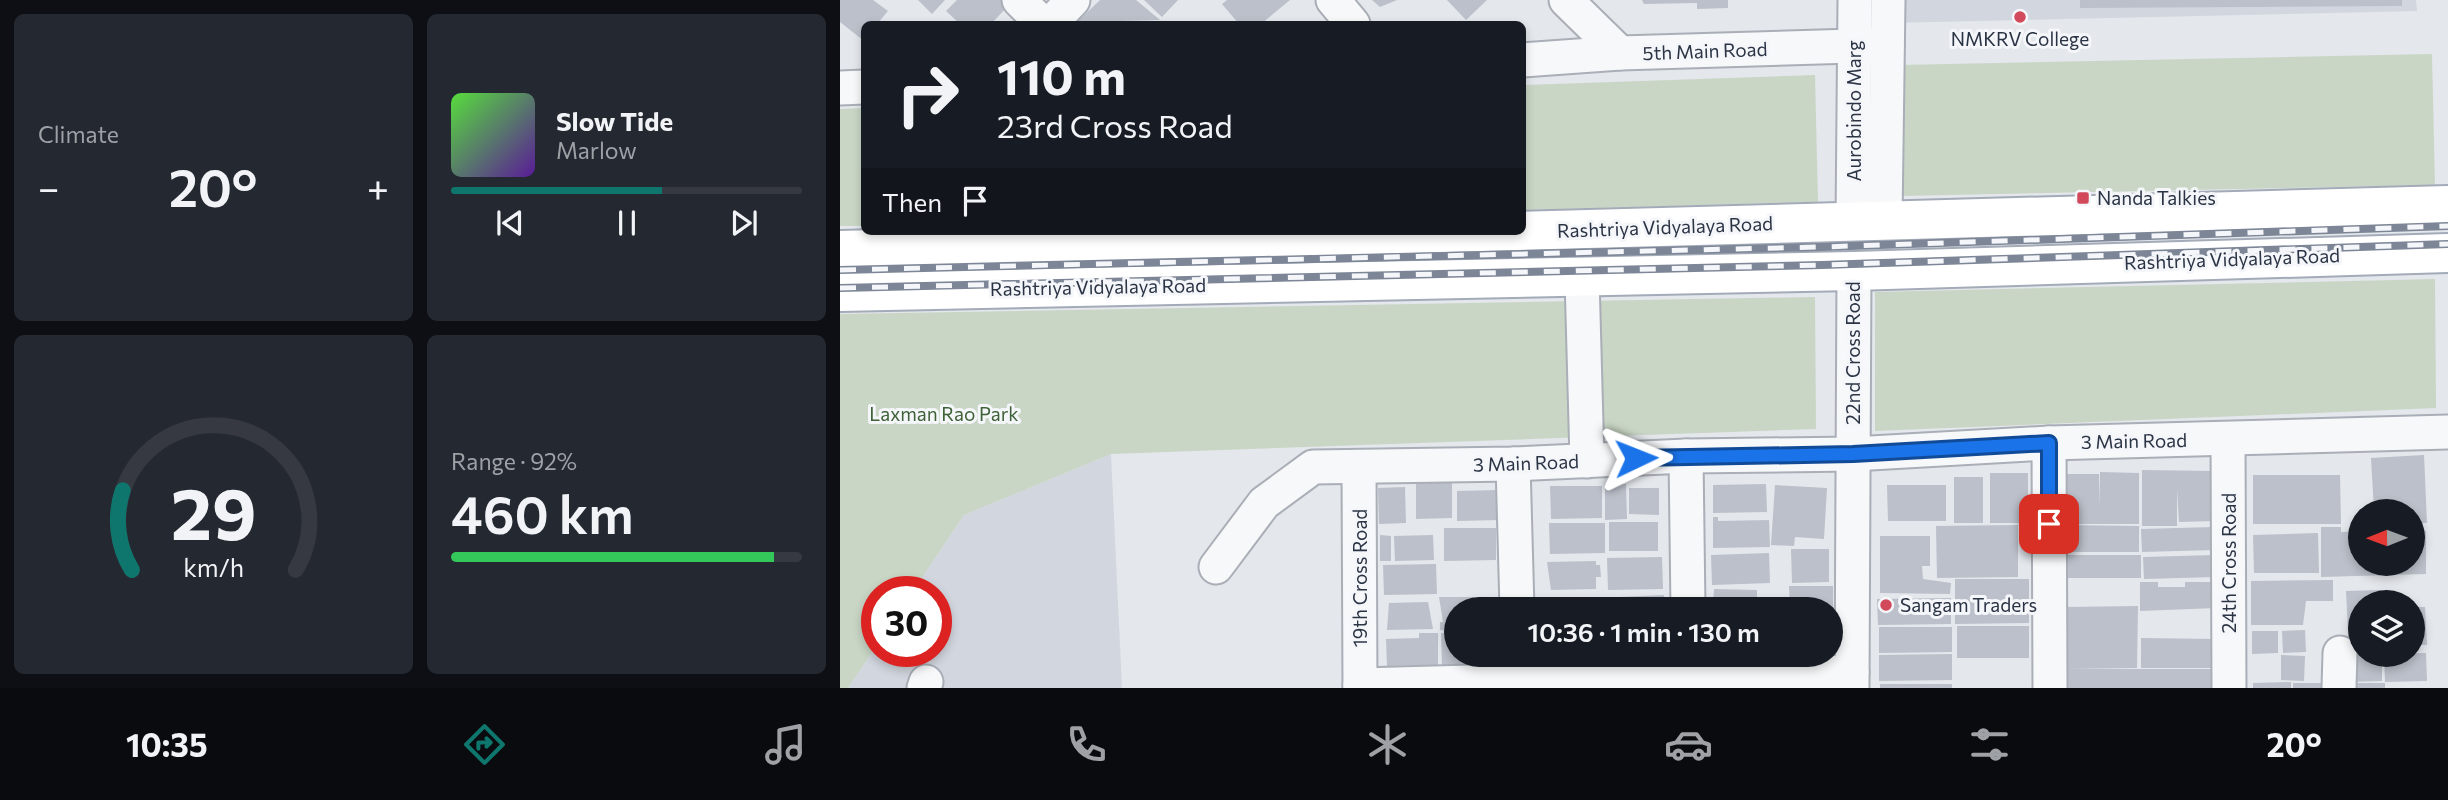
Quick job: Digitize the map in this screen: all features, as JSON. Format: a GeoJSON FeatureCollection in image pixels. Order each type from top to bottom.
{"type":"FeatureCollection","features":[{"type":"Feature","properties":{"kind":"main road","name":"Rashtriya Vidyalaya Road"},"geometry":{"type":"LineString","coordinates":[[1526,231],[2448,205]]}},
{"type":"Feature","properties":{"kind":"main road","name":"Rashtriya Vidyalaya Road"},"geometry":{"type":"LineString","coordinates":[[840,250],[1391,235]]}},
{"type":"Feature","properties":{"kind":"main road","name":"Rashtriya Vidyalaya Road"},"geometry":{"type":"LineString","coordinates":[[840,292],[1854,271],[2448,253]]}},
{"type":"Feature","properties":{"kind":"street"},"geometry":{"type":"LineString","coordinates":[[1019,0],[1040,21]]}},
{"type":"Feature","properties":{"kind":"street"},"geometry":{"type":"LineString","coordinates":[[1053,21],[1073,0]]}},
{"type":"Feature","properties":{"kind":"street"},"geometry":{"type":"LineString","coordinates":[[1333,0],[1350,21]]}},
{"type":"Feature","properties":{"kind":"street"},"geometry":{"type":"LineString","coordinates":[[1566,0],[1620,53]]}},
{"type":"Feature","properties":{"kind":"street","name":"Aurobindo Marg"},"geometry":{"type":"LineString","coordinates":[[1855,0],[1854,46],[1869,222]]}},
{"type":"Feature","properties":{"kind":"street","name":"Aurobindo Marg"},"geometry":{"type":"LineString","coordinates":[[1869,222],[1887,45],[1888,0]]}},
{"type":"Feature","properties":{"kind":"street","name":"5th Main Road"},"geometry":{"type":"LineString","coordinates":[[1526,60],[1620,53],[1887,45]]}},
{"type":"Feature","properties":{"kind":"street"},"geometry":{"type":"LineString","coordinates":[[840,88],[861,87]]}},
{"type":"Feature","properties":{"kind":"street","name":"22nd Cross Road"},"geometry":{"type":"LineString","coordinates":[[1852,680],[1854,271]]}},
{"type":"Feature","properties":{"kind":"street"},"geometry":{"type":"LineString","coordinates":[[1583,277],[1587,461]]}},
{"type":"Feature","properties":{"kind":"street","name":"3 Main Road"},"geometry":{"type":"LineString","coordinates":[[1216,567],[1264,503],[1313,467],[1853,454],[2049,443],[2448,432]]}},
{"type":"Feature","properties":{"kind":"street","name":"24th Cross Road"},"geometry":{"type":"LineString","coordinates":[[2228,439],[2229,688]]}},
{"type":"Feature","properties":{"kind":"street"},"geometry":{"type":"LineString","coordinates":[[2049,443],[2050,688]]}},
{"type":"Feature","properties":{"kind":"street"},"geometry":{"type":"LineString","coordinates":[[1686,456],[1688,597]]}},
{"type":"Feature","properties":{"kind":"street"},"geometry":{"type":"LineString","coordinates":[[1513,464],[1517,597]]}},
{"type":"Feature","properties":{"kind":"street","name":"19th Cross Road"},"geometry":{"type":"LineString","coordinates":[[1359,467],[1360,686]]}},
{"type":"Feature","properties":{"kind":"street"},"geometry":{"type":"LineString","coordinates":[[2339,688],[2340,653]]}},
{"type":"Feature","properties":{"kind":"street"},"geometry":{"type":"LineString","coordinates":[[1360,686],[1519,667],[1601,683],[1678,667]]}},
{"type":"Feature","properties":{"kind":"street"},"geometry":{"type":"LineString","coordinates":[[1710,667],[1852,680]]}},
{"type":"Feature","properties":{"kind":"shaded area","name":"NMKRV College"},"geometry":{"type":"Polygon","coordinates":[[[1887,0],[2416,0],[2417,11],[1888,23],[1887,0]]]}},
{"type":"Feature","properties":{"kind":"shaded area"},"geometry":{"type":"Polygon","coordinates":[[[1111,454],[1122,688],[848,688],[862,667],[952,667],[952,576],[923,576],[964,515],[1111,454]]]}},
{"type":"Feature","properties":{"kind":"green space"},"geometry":{"type":"Polygon","coordinates":[[[2432,54],[2435,185],[1901,196],[1898,65],[2432,54]]]}},
{"type":"Feature","properties":{"kind":"green space"},"geometry":{"type":"Polygon","coordinates":[[[1815,75],[1818,202],[1526,210],[1526,85],[1815,75]]]}},
{"type":"Feature","properties":{"kind":"green space"},"geometry":{"type":"Polygon","coordinates":[[[861,108],[861,226],[840,226],[840,109],[861,108]]]}},
{"type":"Feature","properties":{"kind":"green space"},"geometry":{"type":"Polygon","coordinates":[[[2435,279],[2436,408],[1875,431],[1875,292],[2435,279]]]}},
{"type":"Feature","properties":{"kind":"green space","name":"Laxman Rao Park"},"geometry":{"type":"Polygon","coordinates":[[[1815,297],[1816,429],[1111,454],[964,515],[923,576],[861,576],[862,667],[848,688],[840,688],[840,314],[1815,297]]]}},
{"type":"Feature","properties":{"kind":"building"},"geometry":{"type":"Polygon","coordinates":[[[840,0],[873,0],[888,11],[880,21],[861,21],[861,39],[840,22],[840,0]]]}},
{"type":"Feature","properties":{"kind":"building"},"geometry":{"type":"Polygon","coordinates":[[[918,0],[945,0],[932,14],[918,0]]]}},
{"type":"Feature","properties":{"kind":"building"},"geometry":{"type":"Polygon","coordinates":[[[957,0],[1002,0],[1008,6],[994,21],[957,21],[946,11],[957,0]]]}},
{"type":"Feature","properties":{"kind":"building"},"geometry":{"type":"Polygon","coordinates":[[[1100,0],[1136,0],[1160,20],[1118,21],[1078,21],[1100,0]]]}},
{"type":"Feature","properties":{"kind":"building"},"geometry":{"type":"Polygon","coordinates":[[[1144,0],[1178,0],[1162,17],[1144,0]]]}},
{"type":"Feature","properties":{"kind":"building"},"geometry":{"type":"Polygon","coordinates":[[[1227,0],[1290,0],[1265,21],[1236,21],[1222,4],[1227,0]]]}},
{"type":"Feature","properties":{"kind":"building"},"geometry":{"type":"Polygon","coordinates":[[[1372,0],[1397,0],[1380,7],[1372,0]]]}},
{"type":"Feature","properties":{"kind":"building"},"geometry":{"type":"Polygon","coordinates":[[[1447,0],[1487,0],[1466,20],[1447,0]]]}},
{"type":"Feature","properties":{"kind":"building"},"geometry":{"type":"Polygon","coordinates":[[[1642,0],[1728,0],[1728,8],[1697,9],[1697,3],[1644,4],[1642,0]]]}},
{"type":"Feature","properties":{"kind":"building"},"geometry":{"type":"Polygon","coordinates":[[[2080,0],[2402,0],[2402,6],[2080,8],[2080,0]]]}},
{"type":"Feature","properties":{"kind":"building"},"geometry":{"type":"Polygon","coordinates":[[[2424,455],[2426,499],[2373,499],[2371,458],[2424,455]]]}},
{"type":"Feature","properties":{"kind":"building"},"geometry":{"type":"Polygon","coordinates":[[[2142,470],[2215,471],[2215,521],[2179,522],[2177,489],[2177,526],[2142,526],[2142,470]]]}},
{"type":"Feature","properties":{"kind":"building"},"geometry":{"type":"Polygon","coordinates":[[[2100,472],[2139,473],[2139,524],[2062,524],[2062,474],[2099,474],[2100,507],[2100,472]]]}},
{"type":"Feature","properties":{"kind":"building"},"geometry":{"type":"Polygon","coordinates":[[[1990,473],[2028,473],[2028,523],[1990,523],[1990,473]]]}},
{"type":"Feature","properties":{"kind":"building"},"geometry":{"type":"Polygon","coordinates":[[[2253,475],[2340,475],[2341,524],[2253,524],[2253,475]]]}},
{"type":"Feature","properties":{"kind":"building"},"geometry":{"type":"Polygon","coordinates":[[[1954,477],[1983,477],[1983,523],[1954,523],[1954,477]]]}},
{"type":"Feature","properties":{"kind":"building"},"geometry":{"type":"Polygon","coordinates":[[[1452,482],[1452,518],[1416,519],[1416,483],[1452,482]]]}},
{"type":"Feature","properties":{"kind":"building"},"geometry":{"type":"Polygon","coordinates":[[[1605,484],[1626,484],[1627,519],[1605,520],[1605,484]]]}},
{"type":"Feature","properties":{"kind":"building"},"geometry":{"type":"Polygon","coordinates":[[[1766,484],[1767,512],[1713,513],[1713,485],[1766,484]]]}},
{"type":"Feature","properties":{"kind":"building"},"geometry":{"type":"Polygon","coordinates":[[[1775,485],[1827,488],[1824,539],[1795,537],[1794,546],[1771,545],[1775,485]]]}},
{"type":"Feature","properties":{"kind":"building"},"geometry":{"type":"Polygon","coordinates":[[[1887,485],[1946,485],[1946,521],[1888,521],[1887,485]]]}},
{"type":"Feature","properties":{"kind":"building"},"geometry":{"type":"Polygon","coordinates":[[[1550,486],[1602,486],[1602,518],[1551,519],[1550,486]]]}},
{"type":"Feature","properties":{"kind":"building"},"geometry":{"type":"Polygon","coordinates":[[[1405,487],[1406,523],[1379,524],[1378,488],[1405,487]]]}},
{"type":"Feature","properties":{"kind":"building"},"geometry":{"type":"Polygon","coordinates":[[[1629,488],[1659,488],[1659,515],[1629,514],[1629,488]]]}},
{"type":"Feature","properties":{"kind":"building"},"geometry":{"type":"Polygon","coordinates":[[[1498,490],[1499,520],[1457,521],[1457,491],[1498,490]]]}},
{"type":"Feature","properties":{"kind":"building"},"geometry":{"type":"Polygon","coordinates":[[[1713,517],[1718,517],[1718,521],[1769,520],[1770,547],[1713,548],[1713,517]]]}},
{"type":"Feature","properties":{"kind":"building"},"geometry":{"type":"Polygon","coordinates":[[[1609,522],[1658,522],[1658,551],[1609,551],[1609,522]]]}},
{"type":"Feature","properties":{"kind":"building"},"geometry":{"type":"Polygon","coordinates":[[[1549,523],[1605,523],[1605,553],[1550,554],[1549,523]]]}},
{"type":"Feature","properties":{"kind":"building"},"geometry":{"type":"Polygon","coordinates":[[[2018,525],[2018,577],[1937,578],[1936,526],[2018,525]]]}},
{"type":"Feature","properties":{"kind":"building"},"geometry":{"type":"Polygon","coordinates":[[[2065,525],[2139,526],[2139,552],[2065,552],[2065,525]]]}},
{"type":"Feature","properties":{"kind":"building"},"geometry":{"type":"Polygon","coordinates":[[[2213,527],[2214,550],[2142,552],[2141,529],[2213,527]]]}},
{"type":"Feature","properties":{"kind":"building"},"geometry":{"type":"Polygon","coordinates":[[[2321,527],[2341,527],[2341,532],[2348,532],[2348,576],[2356,576],[2321,577],[2321,527]]]}},
{"type":"Feature","properties":{"kind":"building"},"geometry":{"type":"Polygon","coordinates":[[[1444,528],[1496,528],[1496,560],[1444,561],[1444,528]]]}},
{"type":"Feature","properties":{"kind":"building"},"geometry":{"type":"Polygon","coordinates":[[[2318,533],[2319,573],[2254,573],[2253,535],[2318,533]]]}},
{"type":"Feature","properties":{"kind":"building"},"geometry":{"type":"Polygon","coordinates":[[[1380,535],[1391,536],[1391,561],[1380,561],[1380,535]]]}},
{"type":"Feature","properties":{"kind":"building"},"geometry":{"type":"Polygon","coordinates":[[[1433,535],[1434,560],[1395,561],[1394,536],[1433,535]]]}},
{"type":"Feature","properties":{"kind":"building"},"geometry":{"type":"Polygon","coordinates":[[[1880,536],[1930,536],[1930,566],[1922,566],[1923,579],[1951,583],[1950,594],[1880,593],[1880,536]]]}},
{"type":"Feature","properties":{"kind":"building"},"geometry":{"type":"Polygon","coordinates":[[[1791,549],[1829,549],[1829,582],[1792,583],[1791,549]]]}},
{"type":"Feature","properties":{"kind":"building"},"geometry":{"type":"Polygon","coordinates":[[[1769,553],[1770,583],[1712,585],[1711,555],[1769,553]]]}},
{"type":"Feature","properties":{"kind":"building"},"geometry":{"type":"Polygon","coordinates":[[[2066,555],[2141,555],[2141,578],[2066,578],[2066,555]]]}},
{"type":"Feature","properties":{"kind":"building"},"geometry":{"type":"Polygon","coordinates":[[[2215,555],[2216,577],[2144,579],[2143,557],[2215,555]]]}},
{"type":"Feature","properties":{"kind":"building"},"geometry":{"type":"Polygon","coordinates":[[[1662,557],[1663,589],[1608,590],[1607,558],[1662,557]]]}},
{"type":"Feature","properties":{"kind":"building"},"geometry":{"type":"Polygon","coordinates":[[[1596,561],[1596,565],[1600,565],[1601,577],[1596,577],[1596,589],[1551,590],[1547,562],[1596,561]]]}},
{"type":"Feature","properties":{"kind":"building"},"geometry":{"type":"Polygon","coordinates":[[[1436,564],[1437,594],[1384,595],[1383,565],[1436,564]]]}},
{"type":"Feature","properties":{"kind":"building"},"geometry":{"type":"Polygon","coordinates":[[[1955,579],[2029,579],[2029,623],[1955,624],[1955,579]]]}},
{"type":"Feature","properties":{"kind":"building"},"geometry":{"type":"Polygon","coordinates":[[[2333,580],[2333,601],[2306,601],[2303,625],[2251,625],[2251,581],[2333,580]]]}},
{"type":"Feature","properties":{"kind":"building"},"geometry":{"type":"Polygon","coordinates":[[[2140,582],[2158,582],[2158,587],[2185,587],[2185,582],[2216,582],[2216,608],[2140,611],[2140,582]]]}},
{"type":"Feature","properties":{"kind":"building"},"geometry":{"type":"Polygon","coordinates":[[[1789,586],[1833,586],[1833,597],[1789,597],[1789,586]]]}},
{"type":"Feature","properties":{"kind":"building"},"geometry":{"type":"Polygon","coordinates":[[[1714,589],[1757,590],[1757,597],[1714,597],[1714,589]]]}},
{"type":"Feature","properties":{"kind":"building"},"geometry":{"type":"Polygon","coordinates":[[[2346,591],[2348,591],[2348,631],[2346,591]]]}},
{"type":"Feature","properties":{"kind":"building"},"geometry":{"type":"Polygon","coordinates":[[[1664,595],[1664,597],[1620,597],[1664,595]]]}},
{"type":"Feature","properties":{"kind":"building"},"geometry":{"type":"Polygon","coordinates":[[[1439,597],[1444,597],[1444,630],[1440,630],[1440,622],[1443,622],[1439,597]]]}},
{"type":"Feature","properties":{"kind":"building"},"geometry":{"type":"Polygon","coordinates":[[[1951,598],[1951,624],[1878,625],[1877,599],[1951,598]]]}},
{"type":"Feature","properties":{"kind":"building"},"geometry":{"type":"Polygon","coordinates":[[[1428,602],[1433,629],[1387,630],[1389,603],[1428,602]]]}},
{"type":"Feature","properties":{"kind":"building"},"geometry":{"type":"Polygon","coordinates":[[[2138,606],[2137,668],[2067,669],[2217,669],[2218,688],[2062,688],[2064,607],[2138,606]]]}},
{"type":"Feature","properties":{"kind":"building"},"geometry":{"type":"Polygon","coordinates":[[[2425,607],[2427,645],[2425,645],[2425,607]]]}},
{"type":"Feature","properties":{"kind":"building"},"geometry":{"type":"Polygon","coordinates":[[[1957,626],[2029,626],[2029,658],[1957,658],[1957,626]]]}},
{"type":"Feature","properties":{"kind":"building"},"geometry":{"type":"Polygon","coordinates":[[[1879,627],[1952,627],[1952,652],[1879,653],[1879,627]]]}},
{"type":"Feature","properties":{"kind":"building"},"geometry":{"type":"Polygon","coordinates":[[[2305,630],[2306,652],[2283,653],[2282,631],[2305,630]]]}},
{"type":"Feature","properties":{"kind":"building"},"geometry":{"type":"Polygon","coordinates":[[[2252,631],[2278,631],[2278,653],[2252,654],[2252,631]]]}},
{"type":"Feature","properties":{"kind":"building"},"geometry":{"type":"Polygon","coordinates":[[[1419,633],[1438,633],[1438,665],[1387,666],[1386,639],[1419,638],[1419,633]]]}},
{"type":"Feature","properties":{"kind":"building"},"geometry":{"type":"Polygon","coordinates":[[[1441,633],[1444,633],[1444,667],[1441,633]]]}},
{"type":"Feature","properties":{"kind":"building"},"geometry":{"type":"Polygon","coordinates":[[[2141,638],[2217,639],[2217,668],[2141,668],[2141,638]]]}},
{"type":"Feature","properties":{"kind":"building"},"geometry":{"type":"Polygon","coordinates":[[[2425,653],[2427,681],[2385,682],[2384,667],[2425,667],[2425,653]]]}},
{"type":"Feature","properties":{"kind":"building"},"geometry":{"type":"Polygon","coordinates":[[[1952,654],[1952,680],[1879,681],[1879,655],[1952,654]]]}},
{"type":"Feature","properties":{"kind":"building"},"geometry":{"type":"Polygon","coordinates":[[[2281,655],[2305,656],[2304,681],[2281,680],[2281,655]]]}},
{"type":"Feature","properties":{"kind":"building"},"geometry":{"type":"Polygon","coordinates":[[[2348,667],[2382,667],[2382,681],[2349,682],[2348,667]]]}},
{"type":"Feature","properties":{"kind":"building"},"geometry":{"type":"Polygon","coordinates":[[[2291,682],[2291,688],[2253,688],[2253,683],[2291,682]]]}},
{"type":"Feature","properties":{"kind":"building"},"geometry":{"type":"Polygon","coordinates":[[[2293,683],[2334,683],[2334,688],[2293,688],[2293,683]]]}},
{"type":"Feature","properties":{"kind":"building"},"geometry":{"type":"Polygon","coordinates":[[[2346,683],[2385,683],[2385,688],[2346,688],[2346,683]]]}},
{"type":"Feature","properties":{"kind":"building"},"geometry":{"type":"Polygon","coordinates":[[[1880,684],[1952,684],[1952,688],[1880,688],[1880,684]]]}},
{"type":"Feature","properties":{"kind":"railway"},"geometry":{"type":"LineString","coordinates":[[840,270],[1821,247],[2448,226]]}},
{"type":"Feature","properties":{"kind":"railway"},"geometry":{"type":"LineString","coordinates":[[840,288],[1822,265],[2448,244]]}},
{"type":"Feature","properties":{"kind":"place","name":"NMKRV College"},"geometry":{"type":"Point","coordinates":[2020,17]}},
{"type":"Feature","properties":{"kind":"place","name":"Nanda Talkies"},"geometry":{"type":"Point","coordinates":[2083,198]}},
{"type":"Feature","properties":{"kind":"place","name":"Sangam Traders"},"geometry":{"type":"Point","coordinates":[1886,605]}},
{"type":"Feature","properties":{"kind":"route"},"geometry":{"type":"LineString","coordinates":[[1636,458],[1853,454],[2049,443],[2049,524]]}}]}
